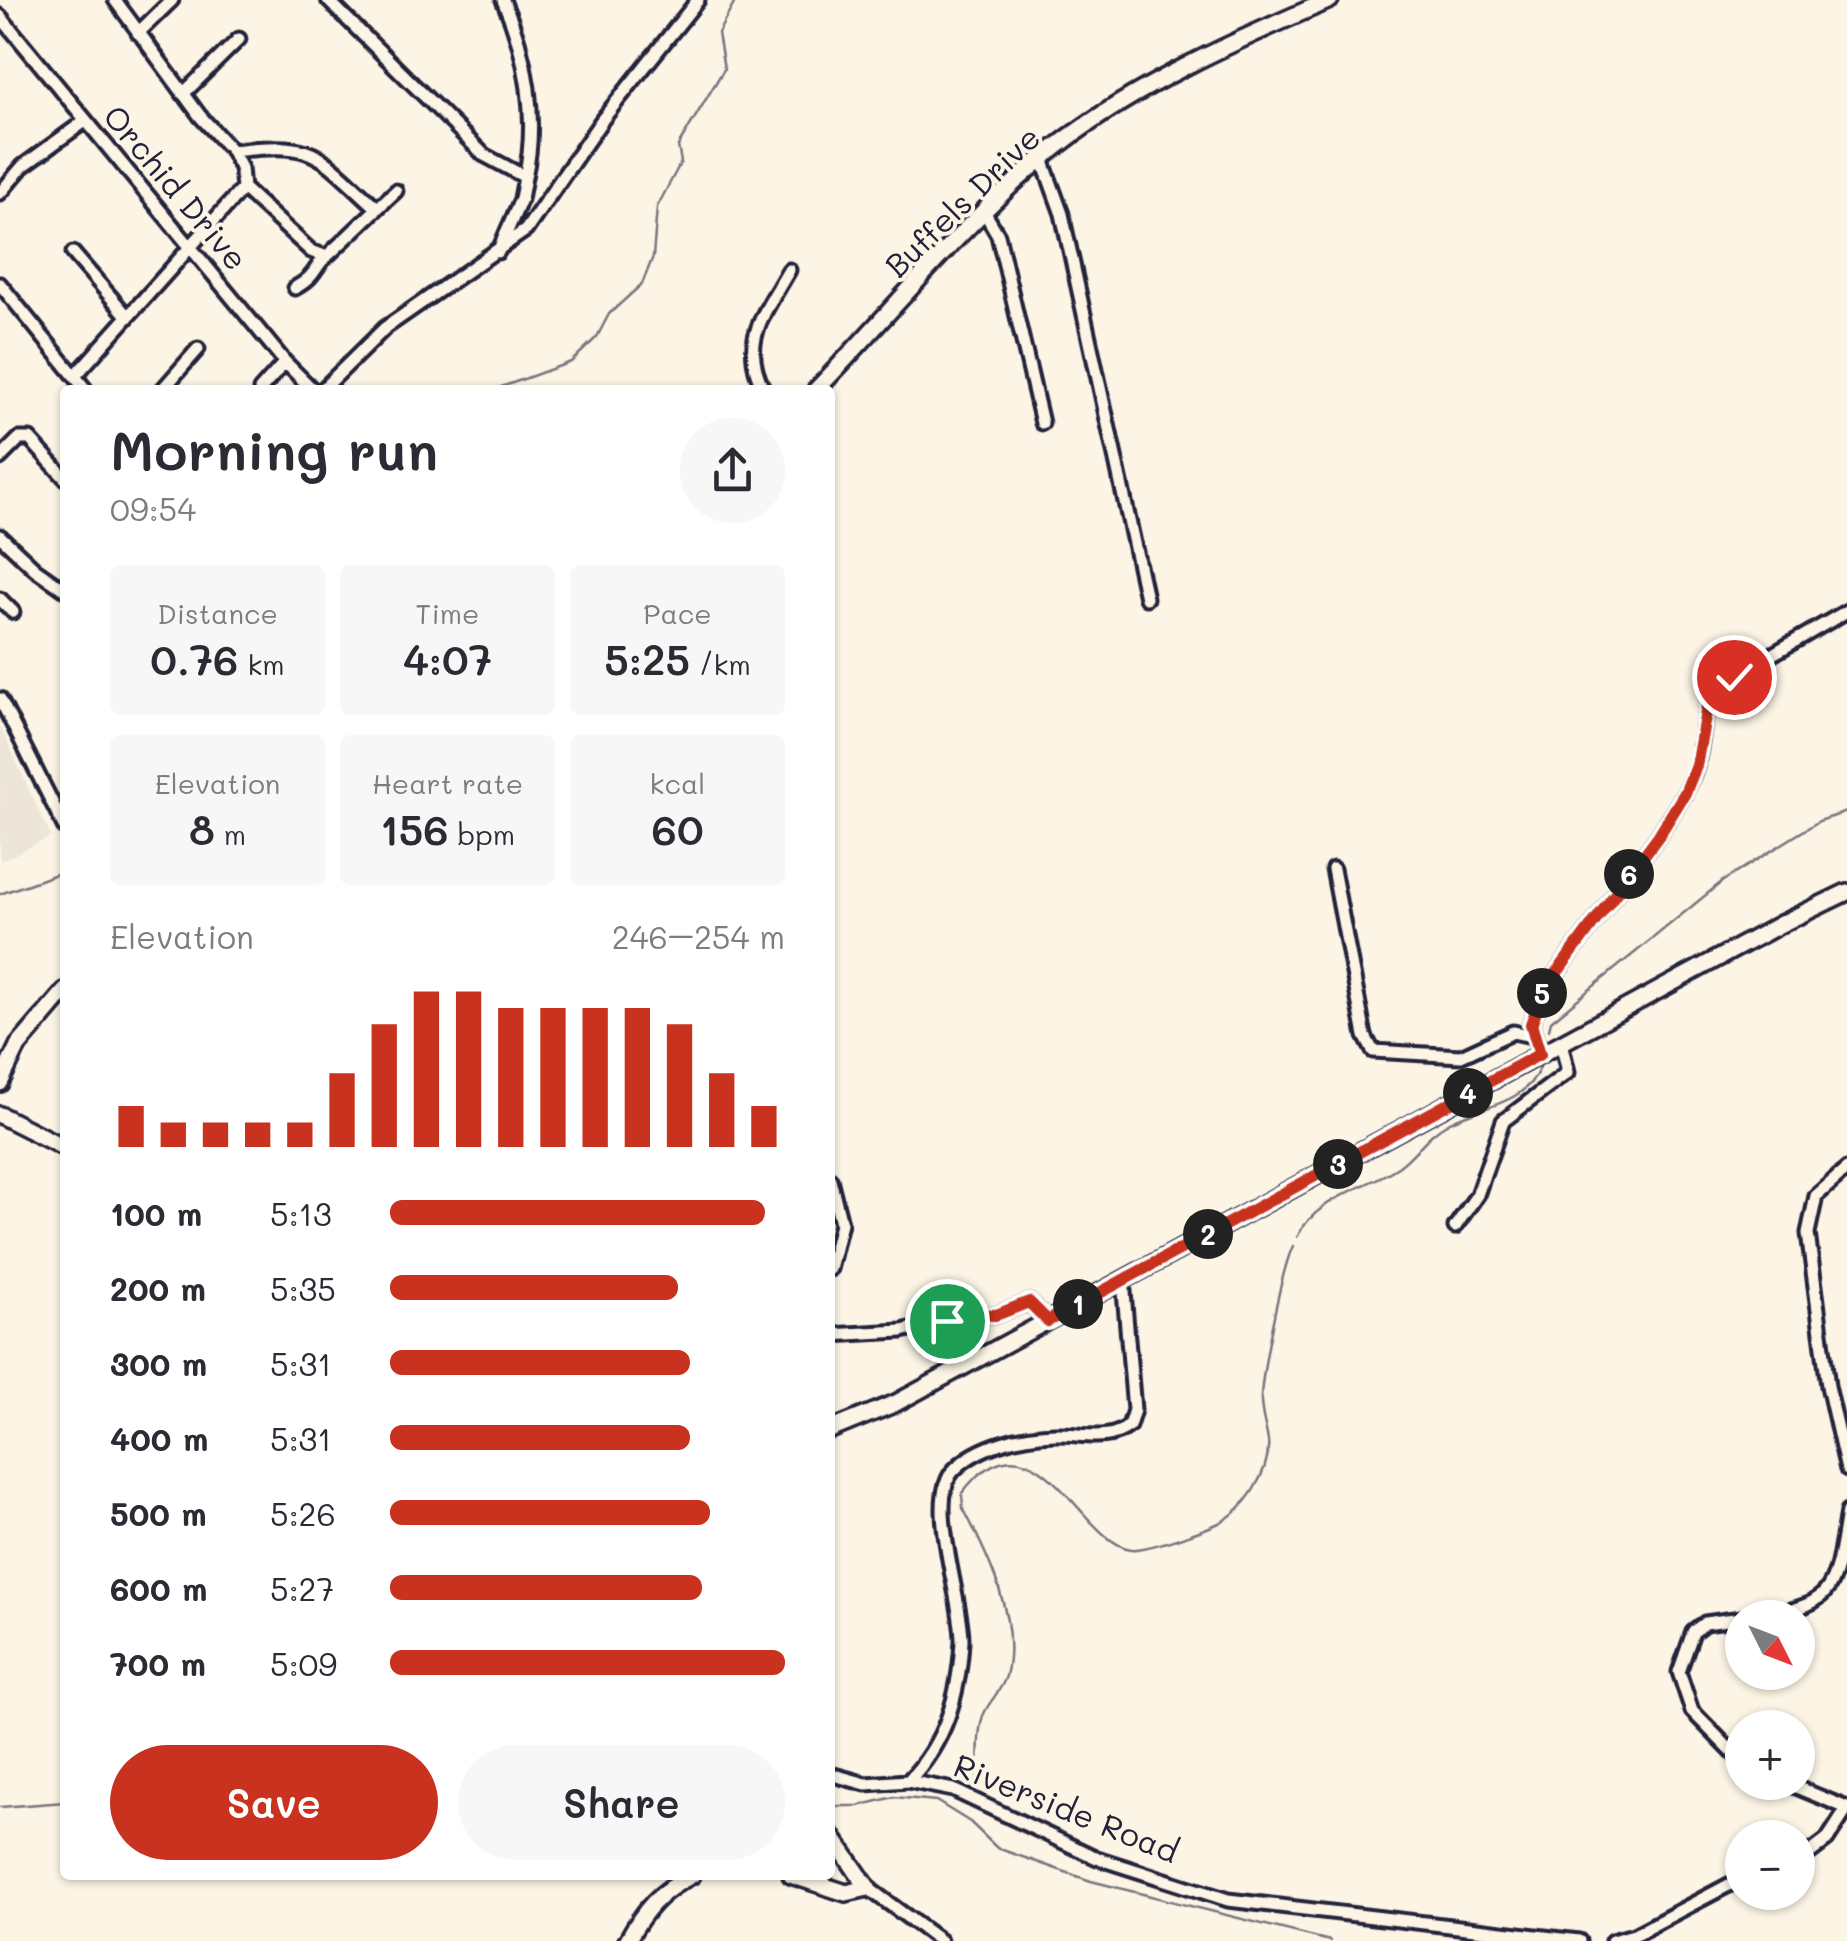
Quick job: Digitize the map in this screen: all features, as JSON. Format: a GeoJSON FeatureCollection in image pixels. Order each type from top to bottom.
{"type":"FeatureCollection","features":[{"type":"Feature","properties":{"kind":"street"},"geometry":{"type":"LineString","coordinates":[[115,0],[183,94],[232,151],[241,168],[243,188],[311,251],[324,256]]}},
{"type":"Feature","properties":{"kind":"street"},"geometry":{"type":"LineString","coordinates":[[138,33],[172,0]]}},
{"type":"Feature","properties":{"kind":"street"},"geometry":{"type":"LineString","coordinates":[[328,0],[484,156],[526,177]]}},
{"type":"Feature","properties":{"kind":"street"},"geometry":{"type":"LineString","coordinates":[[498,252],[521,199],[532,150],[531,102],[503,0]]}},
{"type":"Feature","properties":{"kind":"street"},"geometry":{"type":"LineString","coordinates":[[327,385],[386,328],[498,252],[537,217],[602,120],[698,0]]}},
{"type":"Feature","properties":{"kind":"street","name":"Buffels Drive"},"geometry":{"type":"LineString","coordinates":[[821,385],[984,213],[1042,160],[1121,103],[1330,0]]}},
{"type":"Feature","properties":{"kind":"street","name":"Orchid Drive"},"geometry":{"type":"LineString","coordinates":[[0,16],[308,385]]}},
{"type":"Feature","properties":{"kind":"street"},"geometry":{"type":"LineString","coordinates":[[183,94],[239,40]]}},
{"type":"Feature","properties":{"kind":"street"},"geometry":{"type":"LineString","coordinates":[[1,187],[23,166],[85,122]]}},
{"type":"Feature","properties":{"kind":"street"},"geometry":{"type":"LineString","coordinates":[[232,151],[282,145],[308,150],[378,208]]}},
{"type":"Feature","properties":{"kind":"street"},"geometry":{"type":"LineString","coordinates":[[1042,160],[1062,214],[1146,598]]}},
{"type":"Feature","properties":{"kind":"street"},"geometry":{"type":"LineString","coordinates":[[75,376],[243,188]]}},
{"type":"Feature","properties":{"kind":"street"},"geometry":{"type":"LineString","coordinates":[[294,288],[315,276],[324,256],[340,248],[396,191]]}},
{"type":"Feature","properties":{"kind":"street"},"geometry":{"type":"LineString","coordinates":[[984,213],[998,234],[1042,422]]}},
{"type":"Feature","properties":{"kind":"street"},"geometry":{"type":"LineString","coordinates":[[73,252],[128,317]]}},
{"type":"Feature","properties":{"kind":"street"},"geometry":{"type":"LineString","coordinates":[[761,385],[752,368],[751,346],[789,270]]}},
{"type":"Feature","properties":{"kind":"street"},"geometry":{"type":"LineString","coordinates":[[0,284],[82,385]]}},
{"type":"Feature","properties":{"kind":"street"},"geometry":{"type":"LineString","coordinates":[[166,385],[198,349]]}},
{"type":"Feature","properties":{"kind":"street"},"geometry":{"type":"LineString","coordinates":[[264,385],[285,362]]}},
{"type":"Feature","properties":{"kind":"street"},"geometry":{"type":"LineString","coordinates":[[0,458],[19,440],[30,439],[60,472]]}},
{"type":"Feature","properties":{"kind":"street"},"geometry":{"type":"LineString","coordinates":[[0,536],[34,570],[60,586]]}},
{"type":"Feature","properties":{"kind":"street"},"geometry":{"type":"LineString","coordinates":[[0,599],[12,612]]}},
{"type":"Feature","properties":{"kind":"street"},"geometry":{"type":"LineString","coordinates":[[1540,1054],[1532,1036],[1534,1010],[1544,990],[1659,835],[1685,793],[1696,766],[1708,701],[1749,667],[1847,611]]}},
{"type":"Feature","properties":{"kind":"street"},"geometry":{"type":"LineString","coordinates":[[0,699],[60,808]]}},
{"type":"Feature","properties":{"kind":"street"},"geometry":{"type":"LineString","coordinates":[[1333,870],[1366,1036],[1373,1052],[1461,1056],[1513,1032],[1532,1036]]}},
{"type":"Feature","properties":{"kind":"street"},"geometry":{"type":"LineString","coordinates":[[835,1428],[896,1403],[1561,1042],[1847,892]]}},
{"type":"Feature","properties":{"kind":"street"},"geometry":{"type":"LineString","coordinates":[[0,1083],[18,1046],[60,997]]}},
{"type":"Feature","properties":{"kind":"street"},"geometry":{"type":"LineString","coordinates":[[1455,1226],[1477,1195],[1502,1121],[1568,1072],[1561,1042]]}},
{"type":"Feature","properties":{"kind":"street"},"geometry":{"type":"LineString","coordinates":[[0,1115],[60,1145]]}},
{"type":"Feature","properties":{"kind":"street"},"geometry":{"type":"LineString","coordinates":[[1847,1169],[1816,1196],[1808,1233],[1828,1386],[1847,1470]]}},
{"type":"Feature","properties":{"kind":"street"},"geometry":{"type":"LineString","coordinates":[[835,1199],[841,1224],[835,1249]]}},
{"type":"Feature","properties":{"kind":"street"},"geometry":{"type":"LineString","coordinates":[[908,1781],[944,1735],[959,1660],[960,1605],[943,1514],[947,1479],[958,1466],[1000,1444],[1050,1434],[1100,1438],[1129,1426],[1134,1410],[1123,1280]]}},
{"type":"Feature","properties":{"kind":"street"},"geometry":{"type":"LineString","coordinates":[[835,1334],[902,1331],[966,1314],[996,1315],[1029,1302],[1048,1321]]}},
{"type":"Feature","properties":{"kind":"street"},"geometry":{"type":"LineString","coordinates":[[1815,1602],[1824,1596],[1837,1573],[1847,1512]]}},
{"type":"Feature","properties":{"kind":"street"},"geometry":{"type":"LineString","coordinates":[[1725,1620],[1693,1632],[1679,1672],[1692,1711],[1725,1745]]}},
{"type":"Feature","properties":{"kind":"street","name":"Riverside Road"},"geometry":{"type":"LineString","coordinates":[[835,1775],[866,1784],[908,1781],[953,1790],[1098,1858],[1228,1900],[1579,1941]]}},
{"type":"Feature","properties":{"kind":"street"},"geometry":{"type":"LineString","coordinates":[[1815,1797],[1845,1812],[1815,1851]]}},
{"type":"Feature","properties":{"kind":"street"},"geometry":{"type":"LineString","coordinates":[[835,1840],[868,1888],[940,1941]]}},
{"type":"Feature","properties":{"kind":"street"},"geometry":{"type":"LineString","coordinates":[[627,1941],[644,1911],[667,1888],[682,1880]]}},
{"type":"Feature","properties":{"kind":"street"},"geometry":{"type":"LineString","coordinates":[[806,1880],[846,1893],[868,1888]]}},
{"type":"Feature","properties":{"kind":"street"},"geometry":{"type":"LineString","coordinates":[[1612,1941],[1634,1935],[1725,1887]]}},
{"type":"Feature","properties":{"kind":"shaded area"},"geometry":{"type":"Polygon","coordinates":[[[0,726],[51,837],[0,861],[0,726]]]}},
{"type":"Feature","properties":{"kind":"waterway"},"geometry":{"type":"LineString","coordinates":[[507,385],[571,362],[597,337],[609,314],[642,284],[653,257],[657,207],[681,162],[678,146],[724,69],[718,33],[736,0]]}},
{"type":"Feature","properties":{"kind":"waterway"},"geometry":{"type":"LineString","coordinates":[[1549,1029],[1551,1021],[1723,881],[1819,821],[1847,812]]}},
{"type":"Feature","properties":{"kind":"waterway"},"geometry":{"type":"LineString","coordinates":[[0,894],[60,873]]}},
{"type":"Feature","properties":{"kind":"waterway"},"geometry":{"type":"LineString","coordinates":[[1297,1237],[1316,1212],[1398,1167],[1450,1122],[1513,1097],[1533,1080],[1540,1067]]}},
{"type":"Feature","properties":{"kind":"waterway"},"geometry":{"type":"LineString","coordinates":[[975,1791],[981,1723],[1006,1676],[1009,1633],[999,1589],[963,1508],[962,1493],[988,1468],[1012,1460],[1034,1467],[1055,1482],[1112,1541],[1131,1549],[1175,1539],[1229,1517],[1261,1477],[1268,1453],[1261,1407],[1262,1382],[1278,1297],[1293,1246]]}},
{"type":"Feature","properties":{"kind":"waterway"},"geometry":{"type":"LineString","coordinates":[[835,1806],[858,1806],[894,1797],[936,1801],[970,1822],[997,1848],[1091,1881],[1330,1941]]}},
{"type":"Feature","properties":{"kind":"waterway"},"geometry":{"type":"LineString","coordinates":[[0,1807],[60,1802]]}},
{"type":"Feature","properties":{"kind":"route"},"geometry":{"type":"LineString","coordinates":[[947,1321],[966,1314],[996,1315],[1029,1302],[1048,1321],[1540,1054],[1531,1024],[1544,990],[1659,835],[1685,793],[1696,766],[1708,701],[1734,677]]}}]}
